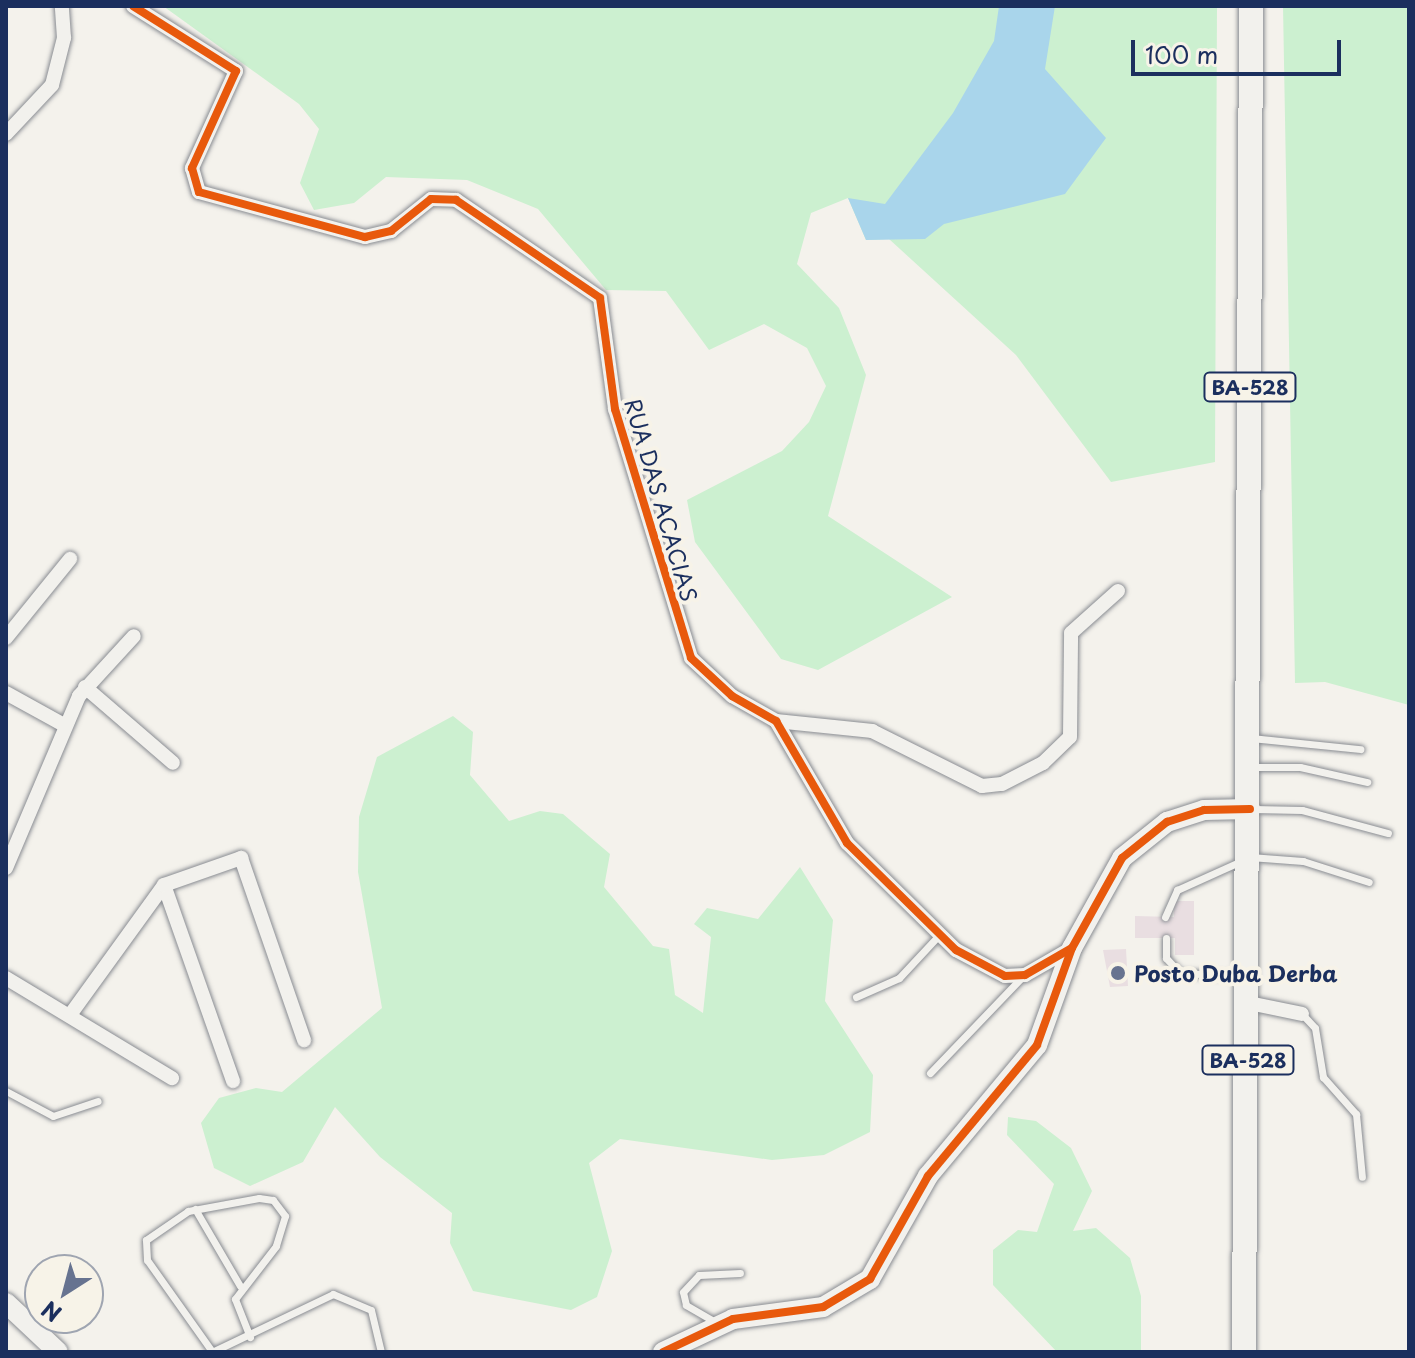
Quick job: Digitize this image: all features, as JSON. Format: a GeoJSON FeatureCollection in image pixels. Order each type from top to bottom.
{"type":"FeatureCollection","features":[{"type":"Feature","properties":{"kind":"main road","name":"BA-528"},"geometry":{"type":"LineString","coordinates":[[1244,1352],[1250,857],[1251,6]]}},
{"type":"Feature","properties":{"kind":"street"},"geometry":{"type":"LineString","coordinates":[[6,134],[52,85],[64,38],[62,6]]}},
{"type":"Feature","properties":{"kind":"street","name":"RUA DAS ACACIAS"},"geometry":{"type":"LineString","coordinates":[[133,6],[236,71],[192,168],[199,192],[365,237],[391,231],[431,199],[456,200],[600,298],[615,409],[682,639],[707,677],[776,721],[847,843],[939,935],[984,970],[1025,975]]}},
{"type":"Feature","properties":{"kind":"street"},"geometry":{"type":"LineString","coordinates":[[6,638],[70,559]]}},
{"type":"Feature","properties":{"kind":"street"},"geometry":{"type":"LineString","coordinates":[[776,721],[872,731],[982,786],[1002,784],[1043,763],[1070,737],[1071,633],[1118,591]]}},
{"type":"Feature","properties":{"kind":"street"},"geometry":{"type":"LineString","coordinates":[[6,868],[64,725],[85,687],[134,636]]}},
{"type":"Feature","properties":{"kind":"street"},"geometry":{"type":"LineString","coordinates":[[85,687],[173,763]]}},
{"type":"Feature","properties":{"kind":"street"},"geometry":{"type":"LineString","coordinates":[[6,693],[64,725]]}},
{"type":"Feature","properties":{"kind":"street"},"geometry":{"type":"LineString","coordinates":[[663,1352],[719,1324],[823,1307],[870,1279],[928,1176],[1037,1045],[1072,948],[1137,841],[1187,815],[1250,809]]}},
{"type":"Feature","properties":{"kind":"street"},"geometry":{"type":"LineString","coordinates":[[70,1015],[164,885],[241,858],[304,1040]]}},
{"type":"Feature","properties":{"kind":"street"},"geometry":{"type":"LineString","coordinates":[[164,885],[233,1081]]}},
{"type":"Feature","properties":{"kind":"street"},"geometry":{"type":"LineString","coordinates":[[1025,975],[1072,948]]}},
{"type":"Feature","properties":{"kind":"street"},"geometry":{"type":"LineString","coordinates":[[6,978],[172,1078]]}},
{"type":"Feature","properties":{"kind":"street"},"geometry":{"type":"LineString","coordinates":[[1249,1003],[1302,1014]]}},
{"type":"Feature","properties":{"kind":"street"},"geometry":{"type":"LineString","coordinates":[[6,1303],[58,1352]]}},
{"type":"Feature","properties":{"kind":"lane"},"geometry":{"type":"LineString","coordinates":[[1249,738],[1360,749]]}},
{"type":"Feature","properties":{"kind":"lane"},"geometry":{"type":"LineString","coordinates":[[1249,767],[1300,767],[1367,782]]}},
{"type":"Feature","properties":{"kind":"lane"},"geometry":{"type":"LineString","coordinates":[[1250,809],[1302,810],[1388,833]]}},
{"type":"Feature","properties":{"kind":"lane"},"geometry":{"type":"LineString","coordinates":[[1165,917],[1177,890],[1250,857],[1303,861],[1369,882]]}},
{"type":"Feature","properties":{"kind":"lane"},"geometry":{"type":"LineString","coordinates":[[856,997],[899,978],[939,935]]}},
{"type":"Feature","properties":{"kind":"lane"},"geometry":{"type":"LineString","coordinates":[[1166,938],[1166,958],[1180,973],[1249,976]]}},
{"type":"Feature","properties":{"kind":"lane"},"geometry":{"type":"LineString","coordinates":[[930,1073],[1025,975]]}},
{"type":"Feature","properties":{"kind":"lane"},"geometry":{"type":"LineString","coordinates":[[1302,1014],[1315,1028],[1323,1077],[1356,1114],[1362,1177]]}},
{"type":"Feature","properties":{"kind":"lane"},"geometry":{"type":"LineString","coordinates":[[6,1091],[53,1116],[98,1101]]}},
{"type":"Feature","properties":{"kind":"lane"},"geometry":{"type":"LineString","coordinates":[[250,1337],[236,1312],[240,1286],[276,1246],[281,1207],[259,1198],[195,1209],[167,1220],[144,1250],[212,1351],[250,1337],[312,1298],[333,1294],[371,1310],[381,1352]]}},
{"type":"Feature","properties":{"kind":"lane"},"geometry":{"type":"LineString","coordinates":[[195,1209],[240,1286]]}},
{"type":"Feature","properties":{"kind":"lane"},"geometry":{"type":"LineString","coordinates":[[719,1324],[693,1312],[683,1292],[699,1275],[740,1273]]}},
{"type":"Feature","properties":{"kind":"green space"},"geometry":{"type":"Polygon","coordinates":[[[163,6],[1217,6],[1215,462],[1111,482],[1016,355],[889,239],[866,240],[848,198],[811,213],[797,264],[839,308],[866,375],[828,516],[952,597],[818,670],[781,659],[695,542],[687,500],[782,451],[809,422],[826,386],[807,348],[764,324],[709,350],[666,291],[606,290],[538,209],[467,180],[386,177],[354,203],[314,210],[300,183],[319,129],[299,104],[163,6]]]}},
{"type":"Feature","properties":{"kind":"green space"},"geometry":{"type":"Polygon","coordinates":[[[1283,6],[1409,6],[1409,705],[1325,682],[1295,683],[1283,6]]]}},
{"type":"Feature","properties":{"kind":"green space"},"geometry":{"type":"Polygon","coordinates":[[[453,716],[473,732],[470,775],[509,821],[540,811],[563,814],[610,854],[604,887],[653,946],[669,949],[675,995],[703,1013],[711,937],[694,924],[707,908],[758,919],[800,867],[833,920],[825,1001],[873,1075],[870,1132],[824,1155],[772,1160],[620,1139],[589,1163],[612,1251],[597,1297],[571,1310],[473,1291],[450,1243],[452,1213],[380,1157],[335,1107],[303,1162],[250,1186],[214,1168],[201,1123],[219,1098],[256,1088],[282,1092],[382,1008],[358,872],[359,817],[377,757],[453,716]]]}},
{"type":"Feature","properties":{"kind":"green space"},"geometry":{"type":"Polygon","coordinates":[[[1008,1117],[1036,1121],[1071,1148],[1092,1191],[1073,1231],[1096,1228],[1130,1258],[1141,1296],[1141,1352],[1057,1352],[993,1285],[993,1250],[1018,1230],[1037,1232],[1054,1184],[1007,1135],[1008,1117]]]}},
{"type":"Feature","properties":{"kind":"water"},"geometry":{"type":"Polygon","coordinates":[[[999,6],[1055,6],[1045,69],[1106,138],[1065,194],[944,224],[925,239],[866,240],[848,198],[885,204],[953,113],[994,41],[999,6]]]}},
{"type":"Feature","properties":{"kind":"building"},"geometry":{"type":"Polygon","coordinates":[[[1174,901],[1194,901],[1194,955],[1175,955],[1175,938],[1135,938],[1135,916],[1174,917],[1174,901]]]}},
{"type":"Feature","properties":{"kind":"building","name":"Posto Duba Derba"},"geometry":{"type":"Polygon","coordinates":[[[1126,949],[1128,986],[1110,987],[1103,950],[1126,949]]]}},
{"type":"Feature","properties":{"kind":"cycle path"},"geometry":{"type":"LineString","coordinates":[[133,6],[236,71],[192,168],[199,192],[365,237],[391,231],[431,199],[456,200],[600,298],[615,409],[691,658],[732,696],[776,721],[847,843],[956,950],[1005,976],[1025,975],[1072,948]]}},
{"type":"Feature","properties":{"kind":"cycle path"},"geometry":{"type":"LineString","coordinates":[[663,1352],[733,1319],[823,1307],[870,1279],[928,1176],[1037,1045],[1072,948],[1122,858],[1167,822],[1204,810],[1250,809]]}},
{"type":"Feature","properties":{"kind":"place","name":"Posto Duba Derba"},"geometry":{"type":"Point","coordinates":[1118,973]}}]}
